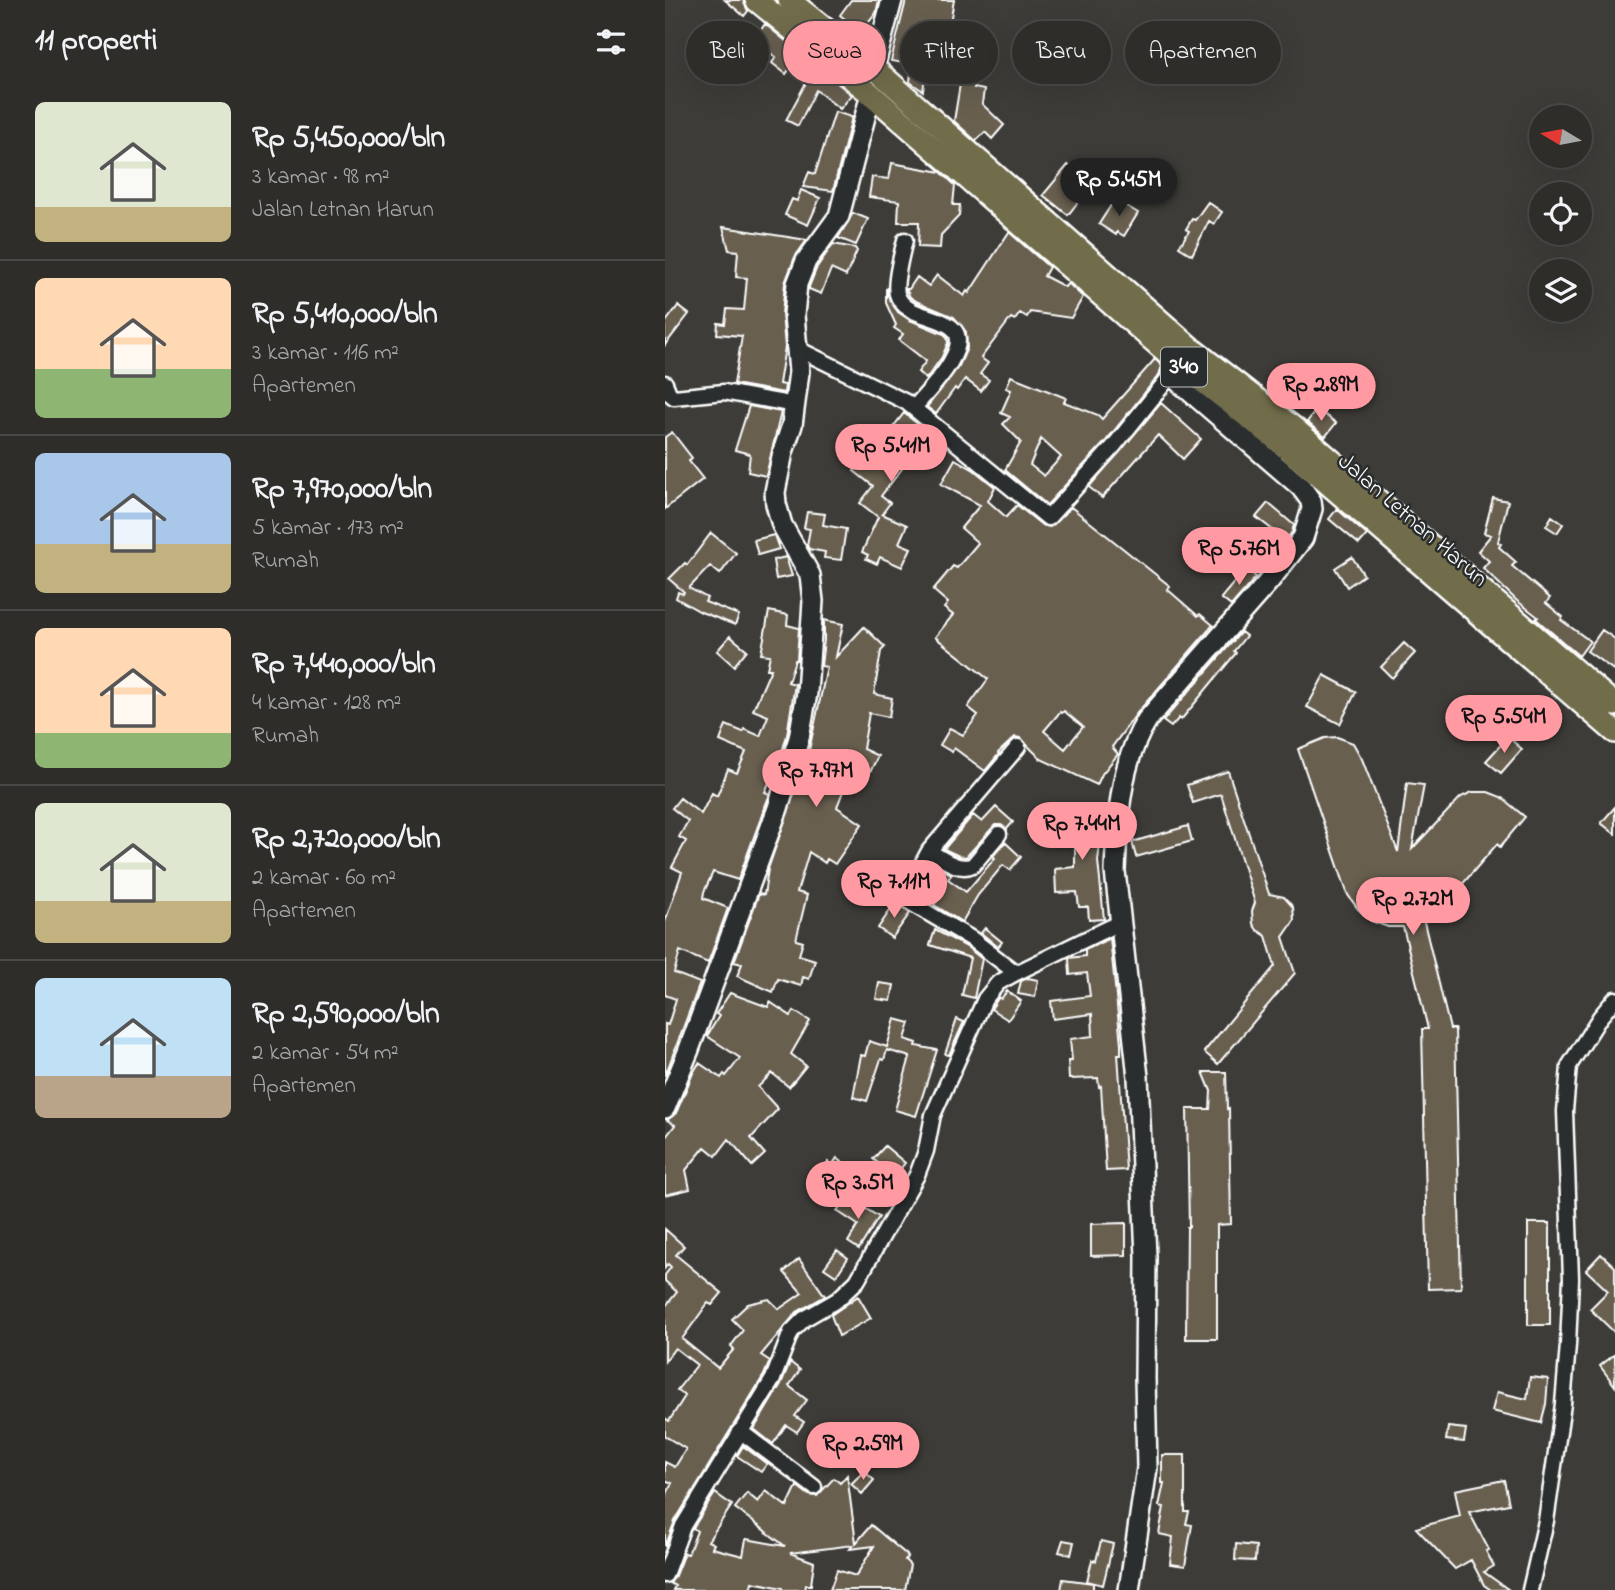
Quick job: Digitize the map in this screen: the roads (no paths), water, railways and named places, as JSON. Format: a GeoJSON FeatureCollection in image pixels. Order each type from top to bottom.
{"type":"FeatureCollection","features":[{"type":"Feature","properties":{"kind":"main road","name":"Jalan Letnan Harun"},"geometry":{"type":"LineString","coordinates":[[755,0],[871,94],[1181,363],[1282,444],[1615,732]]}},
{"type":"Feature","properties":{"kind":"main road","name":"Jalan Letnan Harun"},"geometry":{"type":"LineString","coordinates":[[789,0],[815,21]]}},
{"type":"Feature","properties":{"kind":"main road","name":"Jalan Letnan Harun"},"geometry":{"type":"LineString","coordinates":[[886,80],[1181,363],[1294,428],[1615,705]]}},
{"type":"Feature","properties":{"kind":"street"},"geometry":{"type":"LineString","coordinates":[[886,23],[892,0]]}},
{"type":"Feature","properties":{"kind":"street"},"geometry":{"type":"LineString","coordinates":[[665,1108],[778,808],[799,738],[807,693],[813,601],[810,575],[782,525],[775,492],[792,425],[799,372],[794,315],[797,284],[806,261],[839,216],[871,94]]}},
{"type":"Feature","properties":{"kind":"street"},"geometry":{"type":"LineString","coordinates":[[905,240],[897,293],[902,302],[917,313],[942,321],[954,330],[958,337],[958,345],[951,362],[914,408]]}},
{"type":"Feature","properties":{"kind":"street"},"geometry":{"type":"LineString","coordinates":[[798,349],[899,398],[914,408],[1048,518],[1113,447],[1181,363],[1301,487],[1311,501],[1312,509],[1303,538],[1253,600],[1147,720],[1134,744],[1128,765],[1115,871],[1138,1077],[1146,1256],[1147,1468],[1129,1590]]}},
{"type":"Feature","properties":{"kind":"street"},"geometry":{"type":"LineString","coordinates":[[665,383],[674,397],[724,391],[795,405]]}},
{"type":"Feature","properties":{"kind":"street"},"geometry":{"type":"LineString","coordinates":[[1016,973],[966,937],[911,903],[908,897],[910,883],[929,851],[1019,747]]}},
{"type":"Feature","properties":{"kind":"street"},"geometry":{"type":"LineString","coordinates":[[929,851],[956,866],[968,868],[999,834]]}},
{"type":"Feature","properties":{"kind":"street"},"geometry":{"type":"LineString","coordinates":[[665,1575],[683,1526],[773,1379],[786,1342],[797,1325],[837,1300],[857,1281],[923,1163],[933,1115],[985,999],[998,984],[1016,973],[1121,922]]}},
{"type":"Feature","properties":{"kind":"street"},"geometry":{"type":"LineString","coordinates":[[1530,1590],[1546,1521],[1563,1404],[1568,1345],[1571,1279],[1565,1111],[1569,1066],[1600,1017],[1615,999]]}},
{"type":"Feature","properties":{"kind":"street"},"geometry":{"type":"LineString","coordinates":[[740,1432],[814,1487]]}}]}
